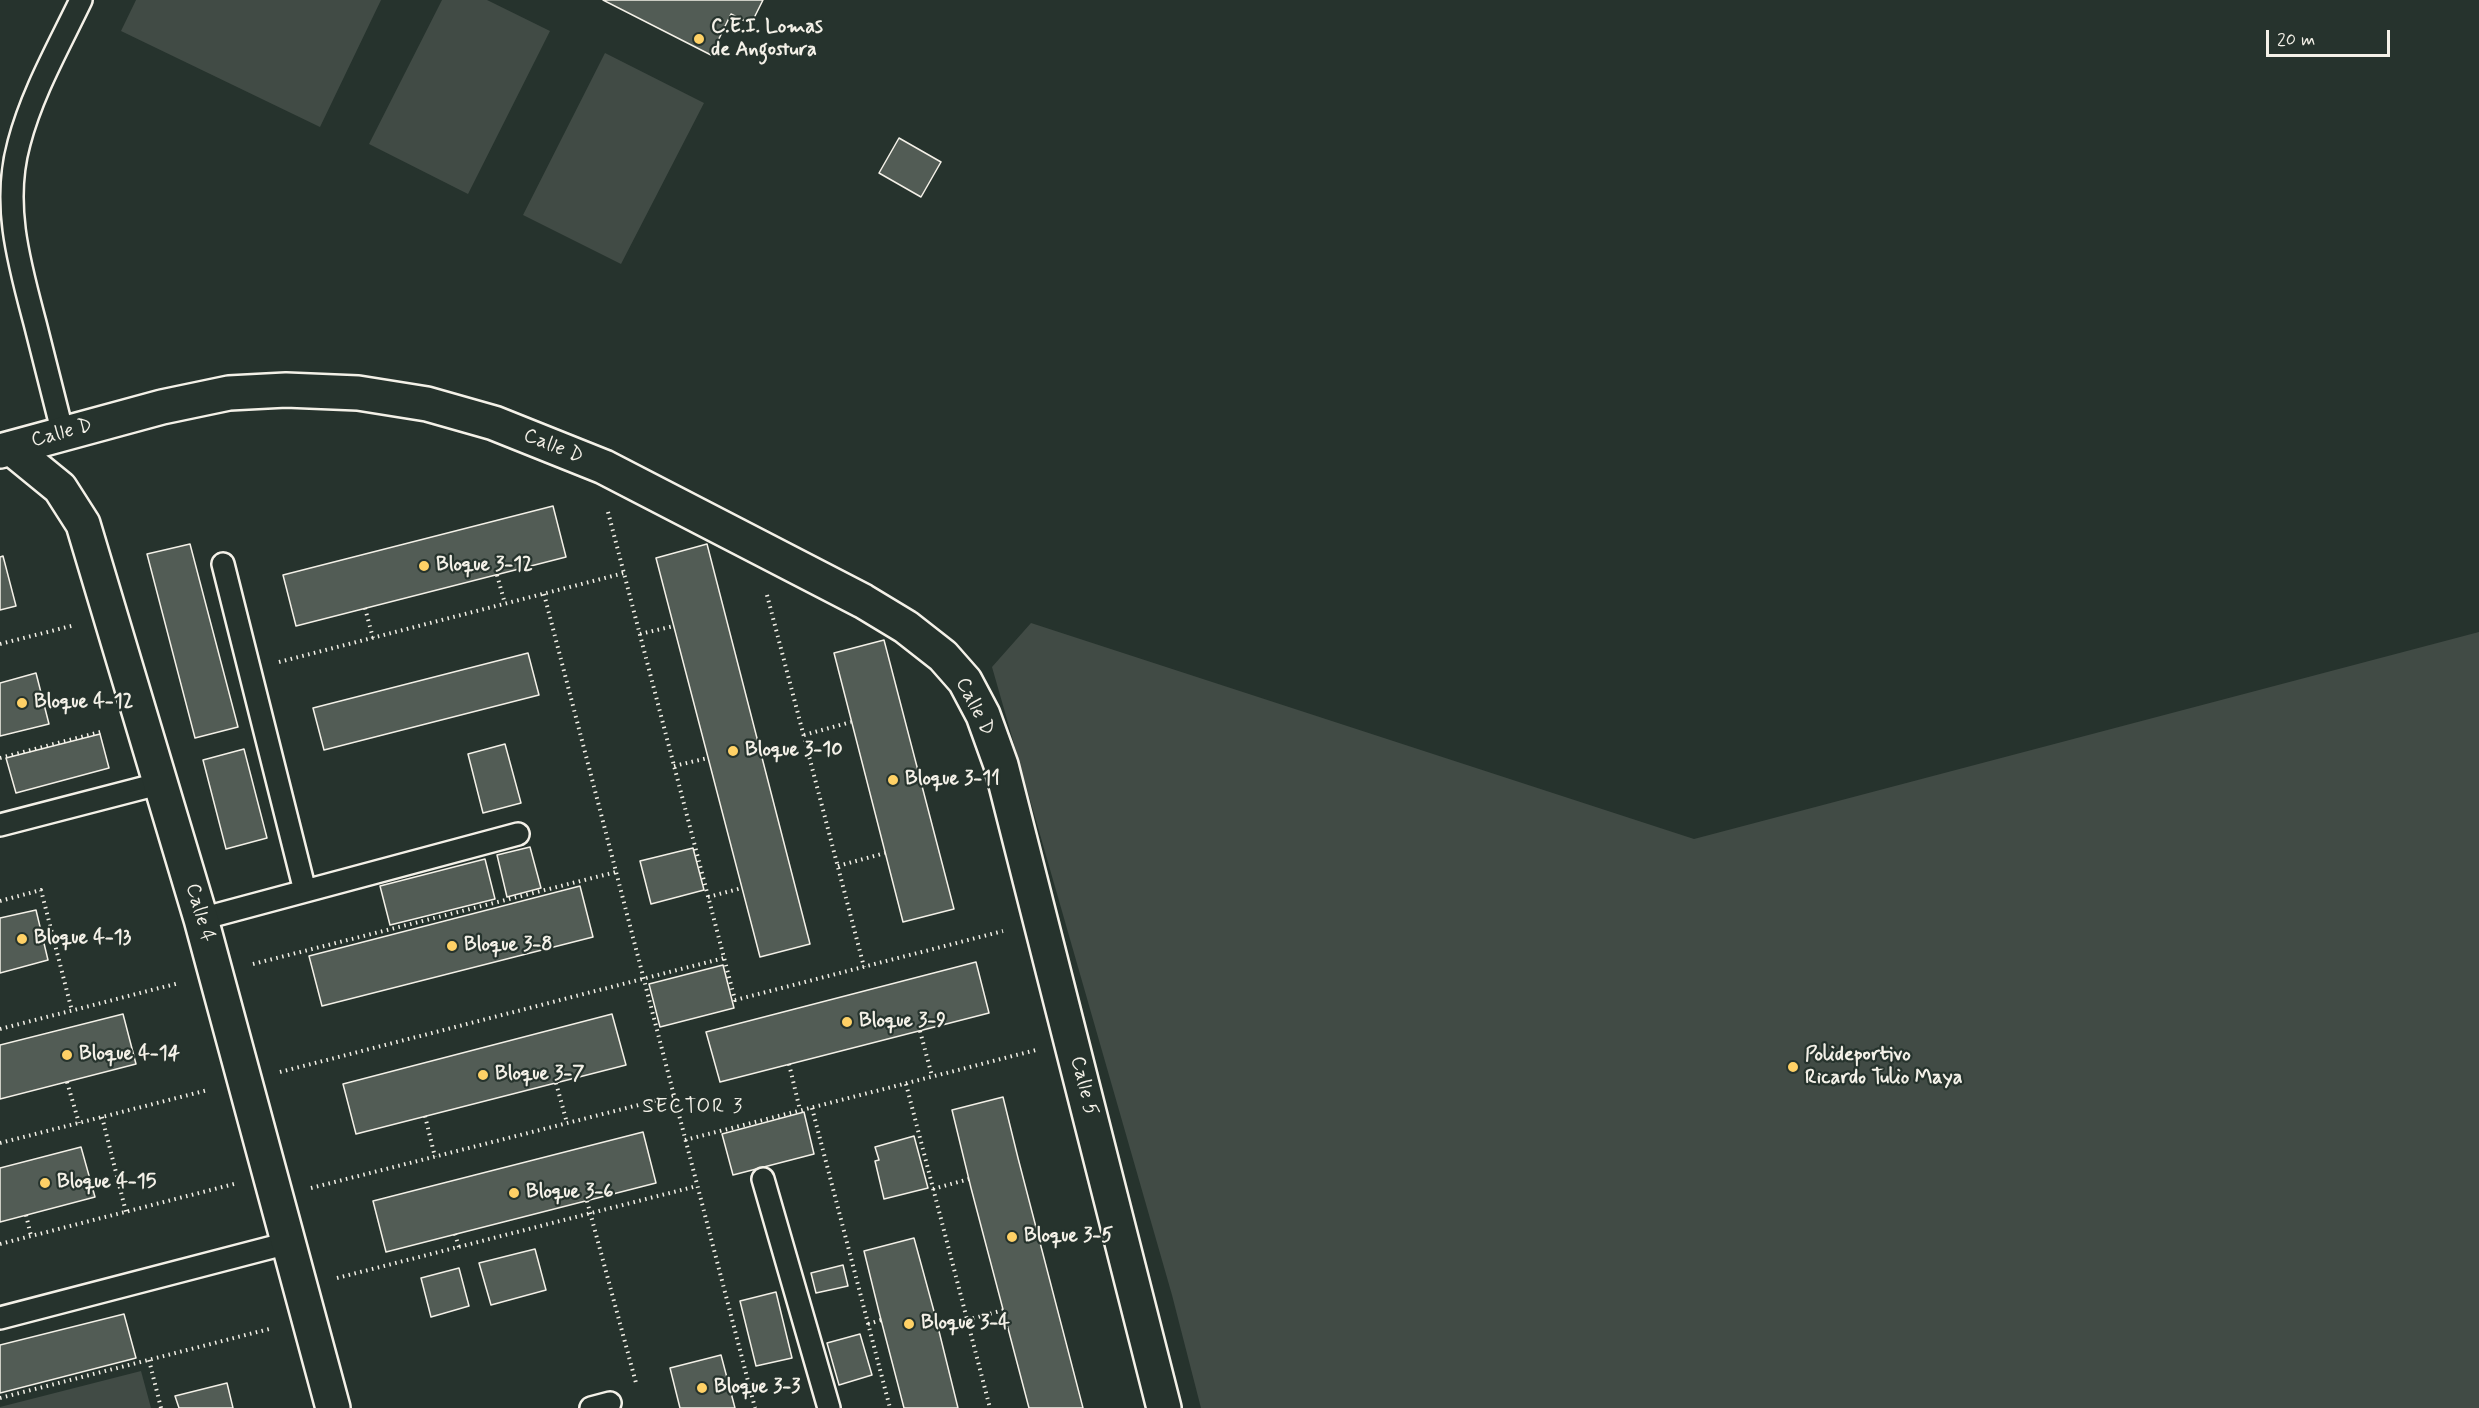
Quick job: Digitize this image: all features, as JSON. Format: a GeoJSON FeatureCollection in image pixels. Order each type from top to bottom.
{"type":"FeatureCollection","features":[{"type":"Feature","properties":{"kind":"street","name":"Calle D"},"geometry":{"type":"LineString","coordinates":[[5,449],[162,407],[229,393],[286,390],[358,393],[427,404],[483,420],[595,464],[754,545],[906,627],[943,656],[965,681],[983,715],[1001,765]]}},
{"type":"Feature","properties":{"kind":"street","name":"Calle 4"},"geometry":{"type":"LineString","coordinates":[[5,449],[48,477],[68,499],[83,524],[201,919],[333,1408]]}},
{"type":"Feature","properties":{"kind":"street","name":"Calle 5"},"geometry":{"type":"LineString","coordinates":[[1001,765],[1164,1408]]}},
{"type":"Feature","properties":{"kind":"lane"},"geometry":{"type":"LineString","coordinates":[[63,434],[21,271],[13,232],[11,191],[21,135],[41,84],[81,0]]}},
{"type":"Feature","properties":{"kind":"lane"},"geometry":{"type":"LineString","coordinates":[[223,564],[305,891]]}},
{"type":"Feature","properties":{"kind":"lane"},"geometry":{"type":"LineString","coordinates":[[0,825],[162,783]]}},
{"type":"Feature","properties":{"kind":"lane"},"geometry":{"type":"LineString","coordinates":[[201,919],[518,834]]}},
{"type":"Feature","properties":{"kind":"lane"},"geometry":{"type":"LineString","coordinates":[[763,1179],[829,1408]]}},
{"type":"Feature","properties":{"kind":"lane"},"geometry":{"type":"LineString","coordinates":[[0,1318],[288,1243]]}},
{"type":"Feature","properties":{"kind":"path"},"geometry":{"type":"LineString","coordinates":[[595,464],[735,1000],[1042,921]]}},
{"type":"Feature","properties":{"kind":"path"},"geometry":{"type":"LineString","coordinates":[[754,545],[864,967]]}},
{"type":"Feature","properties":{"kind":"path"},"geometry":{"type":"LineString","coordinates":[[249,669],[624,573]]}},
{"type":"Feature","properties":{"kind":"path"},"geometry":{"type":"LineString","coordinates":[[497,575],[505,604]]}},
{"type":"Feature","properties":{"kind":"path"},"geometry":{"type":"LineString","coordinates":[[544,594],[755,1408]]}},
{"type":"Feature","properties":{"kind":"path"},"geometry":{"type":"LineString","coordinates":[[365,608],[374,638]]}},
{"type":"Feature","properties":{"kind":"path"},"geometry":{"type":"LineString","coordinates":[[0,644],[111,616]]}},
{"type":"Feature","properties":{"kind":"path"},"geometry":{"type":"LineString","coordinates":[[640,634],[674,626]]}},
{"type":"Feature","properties":{"kind":"path"},"geometry":{"type":"LineString","coordinates":[[0,758],[143,721]]}},
{"type":"Feature","properties":{"kind":"path"},"geometry":{"type":"LineString","coordinates":[[804,735],[851,722]]}},
{"type":"Feature","properties":{"kind":"path"},"geometry":{"type":"LineString","coordinates":[[674,766],[708,758]]}},
{"type":"Feature","properties":{"kind":"path"},"geometry":{"type":"LineString","coordinates":[[838,866],[885,854]]}},
{"type":"Feature","properties":{"kind":"path"},"geometry":{"type":"LineString","coordinates":[[0,1029],[377,935],[616,872]]}},
{"type":"Feature","properties":{"kind":"path"},"geometry":{"type":"LineString","coordinates":[[708,897],[742,888]]}},
{"type":"Feature","properties":{"kind":"path"},"geometry":{"type":"LineString","coordinates":[[0,901],[41,890],[72,1011]]}},
{"type":"Feature","properties":{"kind":"path"},"geometry":{"type":"LineString","coordinates":[[0,1143],[724,958]]}},
{"type":"Feature","properties":{"kind":"path"},"geometry":{"type":"LineString","coordinates":[[920,1031],[933,1077]]}},
{"type":"Feature","properties":{"kind":"path"},"geometry":{"type":"LineString","coordinates":[[686,1140],[1071,1041]]}},
{"type":"Feature","properties":{"kind":"path"},"geometry":{"type":"LineString","coordinates":[[789,1064],[800,1110]]}},
{"type":"Feature","properties":{"kind":"path"},"geometry":{"type":"LineString","coordinates":[[67,1082],[78,1123]]}},
{"type":"Feature","properties":{"kind":"path"},"geometry":{"type":"LineString","coordinates":[[556,1083],[567,1123]]}},
{"type":"Feature","properties":{"kind":"path"},"geometry":{"type":"LineString","coordinates":[[906,1084],[990,1408]]}},
{"type":"Feature","properties":{"kind":"path"},"geometry":{"type":"LineString","coordinates":[[0,1244],[126,1212],[435,1157],[674,1096]]}},
{"type":"Feature","properties":{"kind":"path"},"geometry":{"type":"LineString","coordinates":[[812,1108],[890,1408]]}},
{"type":"Feature","properties":{"kind":"path"},"geometry":{"type":"LineString","coordinates":[[425,1116],[435,1157]]}},
{"type":"Feature","properties":{"kind":"path"},"geometry":{"type":"LineString","coordinates":[[102,1117],[126,1212]]}},
{"type":"Feature","properties":{"kind":"path"},"geometry":{"type":"LineString","coordinates":[[933,1189],[969,1179]]}},
{"type":"Feature","properties":{"kind":"path"},"geometry":{"type":"LineString","coordinates":[[300,1288],[697,1186]]}},
{"type":"Feature","properties":{"kind":"path"},"geometry":{"type":"LineString","coordinates":[[587,1201],[636,1385]]}},
{"type":"Feature","properties":{"kind":"path"},"geometry":{"type":"LineString","coordinates":[[26,1215],[31,1236]]}},
{"type":"Feature","properties":{"kind":"path"},"geometry":{"type":"LineString","coordinates":[[455,1234],[459,1247]]}},
{"type":"Feature","properties":{"kind":"path"},"geometry":{"type":"LineString","coordinates":[[967,1320],[1004,1310]]}},
{"type":"Feature","properties":{"kind":"path"},"geometry":{"type":"LineString","coordinates":[[0,1398],[309,1319]]}},
{"type":"Feature","properties":{"kind":"path"},"geometry":{"type":"LineString","coordinates":[[868,1324],[881,1320]]}},
{"type":"Feature","properties":{"kind":"path"},"geometry":{"type":"LineString","coordinates":[[149,1360],[161,1408]]}},
{"type":"Feature","properties":{"kind":"shaded area"},"geometry":{"type":"Polygon","coordinates":[[[136,0],[381,0],[320,127],[121,31],[136,0]]]}},
{"type":"Feature","properties":{"kind":"shaded area"},"geometry":{"type":"Polygon","coordinates":[[[442,0],[487,0],[550,31],[468,194],[369,144],[442,0]]]}},
{"type":"Feature","properties":{"kind":"shaded area"},"geometry":{"type":"Polygon","coordinates":[[[605,53],[704,103],[621,264],[523,215],[605,53]]]}},
{"type":"Feature","properties":{"kind":"shaded area","name":"Polideportivo Ricardo Tulio Maya"},"geometry":{"type":"Polygon","coordinates":[[[1031,623],[1694,839],[2479,632],[2479,1408],[1201,1408],[1172,1295],[992,667],[1031,623]]]}},
{"type":"Feature","properties":{"kind":"shaded area"},"geometry":{"type":"Polygon","coordinates":[[[141,1371],[151,1408],[0,1408],[0,1407],[141,1371]]]}},
{"type":"Feature","properties":{"kind":"building","name":"C.E.I. Lomas de Angostura"},"geometry":{"type":"Polygon","coordinates":[[[603,0],[763,0],[751,24],[731,14],[711,55],[603,0]]]}},
{"type":"Feature","properties":{"kind":"building"},"geometry":{"type":"Polygon","coordinates":[[[899,138],[941,162],[921,197],[879,173],[899,138]]]}},
{"type":"Feature","properties":{"kind":"building","name":"Bloque 3-12"},"geometry":{"type":"Polygon","coordinates":[[[553,506],[566,557],[296,626],[283,575],[553,506]]]}},
{"type":"Feature","properties":{"kind":"building"},"geometry":{"type":"Polygon","coordinates":[[[190,544],[238,727],[195,738],[147,554],[190,544]]]}},
{"type":"Feature","properties":{"kind":"building","name":"Bloque 3-10"},"geometry":{"type":"Polygon","coordinates":[[[707,544],[810,944],[760,957],[656,558],[707,544]]]}},
{"type":"Feature","properties":{"kind":"building"},"geometry":{"type":"Polygon","coordinates":[[[3,556],[16,606],[0,610],[0,557],[3,556]]]}},
{"type":"Feature","properties":{"kind":"building","name":"Bloque 3-11"},"geometry":{"type":"Polygon","coordinates":[[[884,640],[954,909],[903,922],[834,653],[884,640]]]}},
{"type":"Feature","properties":{"kind":"building"},"geometry":{"type":"Polygon","coordinates":[[[528,653],[539,695],[324,750],[313,708],[528,653]]]}},
{"type":"Feature","properties":{"kind":"building","name":"Bloque 4-12"},"geometry":{"type":"Polygon","coordinates":[[[36,673],[49,724],[0,736],[0,683],[36,673]]]}},
{"type":"Feature","properties":{"kind":"building"},"geometry":{"type":"Polygon","coordinates":[[[100,734],[109,768],[16,793],[6,758],[100,734]]]}},
{"type":"Feature","properties":{"kind":"building"},"geometry":{"type":"Polygon","coordinates":[[[505,744],[521,803],[483,813],[468,754],[505,744]]]}},
{"type":"Feature","properties":{"kind":"building"},"geometry":{"type":"Polygon","coordinates":[[[244,749],[267,838],[226,849],[203,760],[244,749]]]}},
{"type":"Feature","properties":{"kind":"building"},"geometry":{"type":"Polygon","coordinates":[[[530,847],[541,888],[507,897],[497,855],[530,847]]]}},
{"type":"Feature","properties":{"kind":"building"},"geometry":{"type":"Polygon","coordinates":[[[693,848],[704,890],[651,904],[640,861],[693,848]]]}},
{"type":"Feature","properties":{"kind":"building"},"geometry":{"type":"Polygon","coordinates":[[[485,859],[495,899],[390,925],[380,886],[485,859]]]}},
{"type":"Feature","properties":{"kind":"building","name":"Bloque 3-8"},"geometry":{"type":"Polygon","coordinates":[[[580,886],[593,937],[322,1006],[309,956],[580,886]]]}},
{"type":"Feature","properties":{"kind":"building","name":"Bloque 4-13"},"geometry":{"type":"Polygon","coordinates":[[[36,910],[48,960],[0,973],[0,918],[36,910]]]}},
{"type":"Feature","properties":{"kind":"building","name":"Bloque 3-9"},"geometry":{"type":"Polygon","coordinates":[[[976,962],[989,1013],[720,1082],[706,1032],[976,962]]]}},
{"type":"Feature","properties":{"kind":"building"},"geometry":{"type":"Polygon","coordinates":[[[723,965],[734,1008],[660,1027],[649,984],[723,965]]]}},
{"type":"Feature","properties":{"kind":"building","name":"Bloque 4-14"},"geometry":{"type":"Polygon","coordinates":[[[123,1014],[136,1064],[0,1099],[0,1045],[123,1014]]]}},
{"type":"Feature","properties":{"kind":"building","name":"Bloque 3-7"},"geometry":{"type":"Polygon","coordinates":[[[612,1014],[626,1065],[356,1134],[343,1084],[612,1014]]]}},
{"type":"Feature","properties":{"kind":"building","name":"Bloque 3-5"},"geometry":{"type":"Polygon","coordinates":[[[1003,1097],[1083,1408],[1029,1408],[971,1188],[952,1110],[1003,1097]]]}},
{"type":"Feature","properties":{"kind":"building"},"geometry":{"type":"Polygon","coordinates":[[[804,1112],[814,1154],[733,1175],[722,1134],[804,1112]]]}},
{"type":"Feature","properties":{"kind":"building","name":"Bloque 3-6"},"geometry":{"type":"Polygon","coordinates":[[[643,1132],[656,1183],[386,1252],[373,1201],[643,1132]]]}},
{"type":"Feature","properties":{"kind":"building"},"geometry":{"type":"Polygon","coordinates":[[[914,1136],[928,1188],[884,1199],[875,1161],[879,1160],[875,1147],[914,1136]]]}},
{"type":"Feature","properties":{"kind":"building","name":"Bloque 4-15"},"geometry":{"type":"Polygon","coordinates":[[[81,1147],[95,1197],[0,1222],[0,1168],[81,1147]]]}},
{"type":"Feature","properties":{"kind":"building","name":"Bloque 3-4"},"geometry":{"type":"Polygon","coordinates":[[[914,1238],[958,1408],[904,1408],[879,1312],[864,1251],[914,1238]]]}},
{"type":"Feature","properties":{"kind":"building"},"geometry":{"type":"Polygon","coordinates":[[[535,1249],[546,1290],[491,1305],[479,1263],[535,1249]]]}},
{"type":"Feature","properties":{"kind":"building"},"geometry":{"type":"Polygon","coordinates":[[[843,1265],[848,1286],[816,1293],[811,1273],[843,1265]]]}},
{"type":"Feature","properties":{"kind":"building"},"geometry":{"type":"Polygon","coordinates":[[[459,1268],[469,1306],[431,1317],[421,1278],[459,1268]]]}},
{"type":"Feature","properties":{"kind":"building"},"geometry":{"type":"Polygon","coordinates":[[[776,1292],[792,1358],[756,1366],[740,1301],[776,1292]]]}},
{"type":"Feature","properties":{"kind":"building"},"geometry":{"type":"Polygon","coordinates":[[[124,1314],[136,1358],[0,1393],[0,1345],[124,1314]]]}},
{"type":"Feature","properties":{"kind":"building"},"geometry":{"type":"Polygon","coordinates":[[[860,1334],[872,1375],[839,1385],[827,1343],[860,1334]]]}},
{"type":"Feature","properties":{"kind":"building","name":"Bloque 3-3"},"geometry":{"type":"Polygon","coordinates":[[[721,1355],[735,1408],[680,1408],[670,1368],[721,1355]]]}},
{"type":"Feature","properties":{"kind":"building"},"geometry":{"type":"Polygon","coordinates":[[[227,1383],[233,1408],[179,1408],[175,1396],[227,1383]]]}},
{"type":"Feature","properties":{"kind":"place","name":"C.E.I. Lomas de Angostura"},"geometry":{"type":"Point","coordinates":[699,39]}},
{"type":"Feature","properties":{"kind":"place","name":"Bloque 3-12"},"geometry":{"type":"Point","coordinates":[424,566]}},
{"type":"Feature","properties":{"kind":"place","name":"Bloque 4-12"},"geometry":{"type":"Point","coordinates":[22,703]}},
{"type":"Feature","properties":{"kind":"place","name":"Bloque 3-10"},"geometry":{"type":"Point","coordinates":[733,751]}},
{"type":"Feature","properties":{"kind":"place","name":"Bloque 3-11"},"geometry":{"type":"Point","coordinates":[893,780]}},
{"type":"Feature","properties":{"kind":"place","name":"Bloque 4-13"},"geometry":{"type":"Point","coordinates":[22,939]}},
{"type":"Feature","properties":{"kind":"place","name":"Bloque 3-8"},"geometry":{"type":"Point","coordinates":[452,946]}},
{"type":"Feature","properties":{"kind":"place","name":"Bloque 3-9"},"geometry":{"type":"Point","coordinates":[847,1022]}},
{"type":"Feature","properties":{"kind":"place","name":"Bloque 4-14"},"geometry":{"type":"Point","coordinates":[67,1055]}},
{"type":"Feature","properties":{"kind":"place","name":"Polideportivo Ricardo Tulio Maya"},"geometry":{"type":"Point","coordinates":[1793,1067]}},
{"type":"Feature","properties":{"kind":"place","name":"Bloque 3-7"},"geometry":{"type":"Point","coordinates":[483,1075]}},
{"type":"Feature","properties":{"kind":"place","name":"Bloque 4-15"},"geometry":{"type":"Point","coordinates":[45,1183]}},
{"type":"Feature","properties":{"kind":"place","name":"Bloque 3-6"},"geometry":{"type":"Point","coordinates":[514,1193]}},
{"type":"Feature","properties":{"kind":"place","name":"Bloque 3-5"},"geometry":{"type":"Point","coordinates":[1012,1237]}},
{"type":"Feature","properties":{"kind":"place","name":"Bloque 3-4"},"geometry":{"type":"Point","coordinates":[909,1324]}},
{"type":"Feature","properties":{"kind":"place","name":"Bloque 3-3"},"geometry":{"type":"Point","coordinates":[702,1388]}},
{"type":"Feature","properties":{"kind":"district","name":"SECTOR 3"},"geometry":{"type":"Point","coordinates":[693,1108]}}]}
